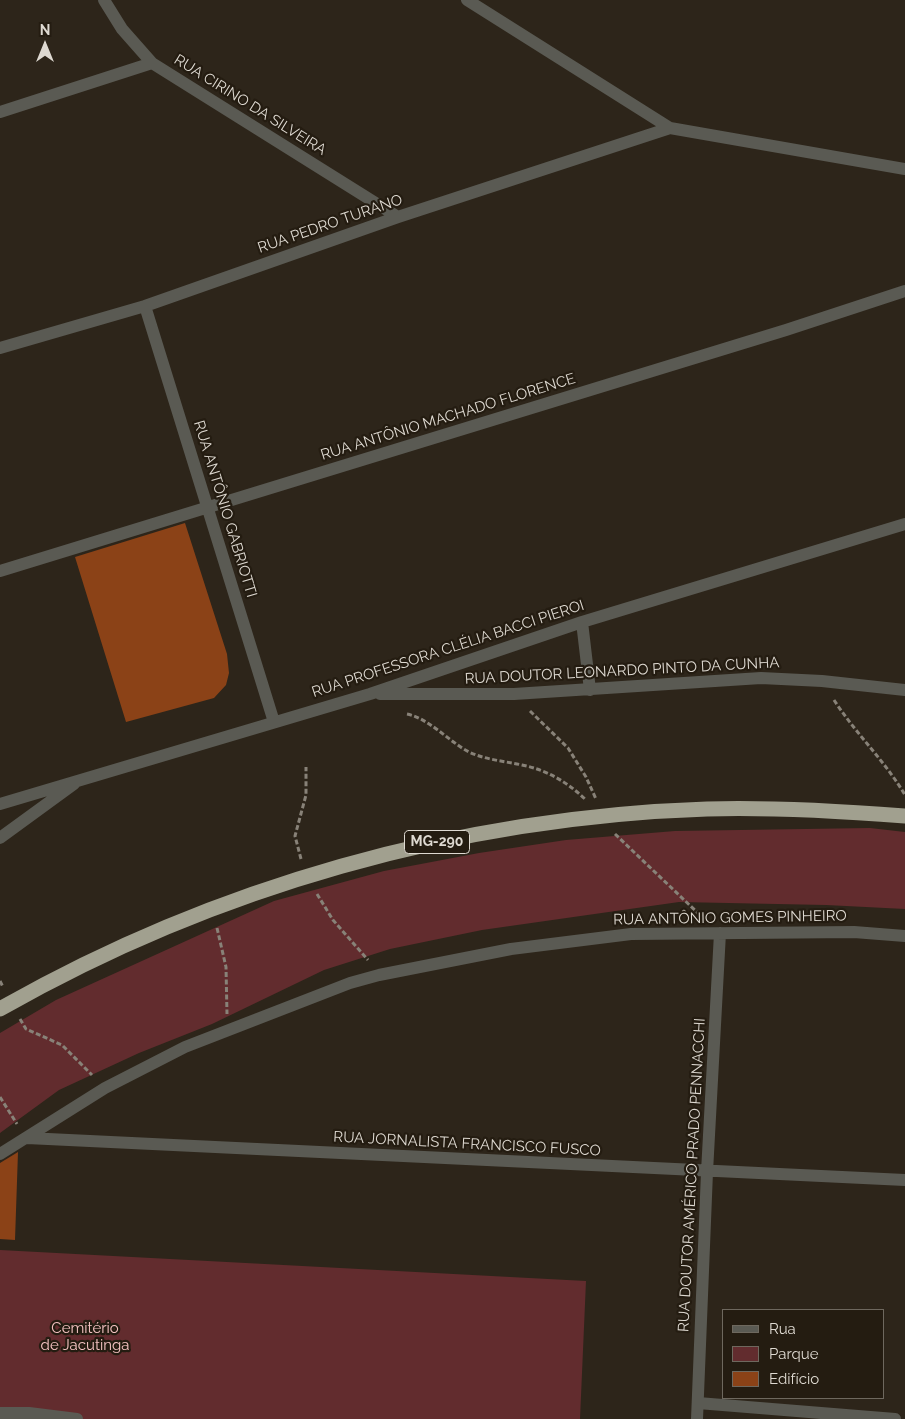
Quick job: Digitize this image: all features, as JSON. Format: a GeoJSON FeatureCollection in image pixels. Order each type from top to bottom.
{"type":"FeatureCollection","features":[{"type":"Feature","properties":{"kind":"highway","name":"MG-290"},"geometry":{"type":"LineString","coordinates":[[6,1006],[140,938],[212,908],[306,876],[424,845],[507,829],[604,817],[707,809],[836,811],[905,816]]}},
{"type":"Feature","properties":{"kind":"street","name":"RUA CIRINO DA SILVEIRA"},"geometry":{"type":"LineString","coordinates":[[104,0],[122,29],[152,63],[398,217]]}},
{"type":"Feature","properties":{"kind":"street"},"geometry":{"type":"LineString","coordinates":[[467,0],[670,128],[905,169]]}},
{"type":"Feature","properties":{"kind":"street"},"geometry":{"type":"LineString","coordinates":[[0,112],[152,63]]}},
{"type":"Feature","properties":{"kind":"street","name":"RUA PEDRO TURANO"},"geometry":{"type":"LineString","coordinates":[[0,348],[145,306],[398,217],[670,128]]}},
{"type":"Feature","properties":{"kind":"street","name":"RUA ANTÔNIO MACHADO FLORENCE"},"geometry":{"type":"LineString","coordinates":[[0,572],[786,330],[905,291]]}},
{"type":"Feature","properties":{"kind":"street","name":"RUA ANTÔNIO GABRIOTTI"},"geometry":{"type":"LineString","coordinates":[[145,306],[274,722]]}},
{"type":"Feature","properties":{"kind":"street","name":"RUA PROFESSORA CLÉLIA BACCI PIEROI"},"geometry":{"type":"LineString","coordinates":[[0,804],[82,778],[370,694],[582,622],[905,524]]}},
{"type":"Feature","properties":{"kind":"street"},"geometry":{"type":"LineString","coordinates":[[582,622],[590,690]]}},
{"type":"Feature","properties":{"kind":"street","name":"RUA DOUTOR LEONARDO PINTO DA CUNHA"},"geometry":{"type":"LineString","coordinates":[[370,694],[514,694],[761,678],[822,681],[905,690]]}},
{"type":"Feature","properties":{"kind":"street"},"geometry":{"type":"LineString","coordinates":[[0,838],[82,778]]}},
{"type":"Feature","properties":{"kind":"street","name":"RUA ANTÔNIO GOMES PINHEIRO"},"geometry":{"type":"LineString","coordinates":[[0,1154],[105,1088],[185,1047],[350,983],[379,975],[511,949],[631,934],[854,932],[905,936]]}},
{"type":"Feature","properties":{"kind":"street","name":"RUA DOUTOR AMÉRICO PRADO PENNACCHI"},"geometry":{"type":"LineString","coordinates":[[697,1419],[707,1172],[720,933]]}},
{"type":"Feature","properties":{"kind":"street","name":"RUA JORNALISTA FRANCISCO FUSCO"},"geometry":{"type":"LineString","coordinates":[[27,1138],[905,1180]]}},
{"type":"Feature","properties":{"kind":"street"},"geometry":{"type":"LineString","coordinates":[[698,1403],[895,1419]]}},
{"type":"Feature","properties":{"kind":"street"},"geometry":{"type":"LineString","coordinates":[[0,1413],[29,1413],[77,1419]]}},
{"type":"Feature","properties":{"kind":"path"},"geometry":{"type":"LineString","coordinates":[[822,681],[860,737],[891,771],[905,795]]}},
{"type":"Feature","properties":{"kind":"path"},"geometry":{"type":"LineString","coordinates":[[514,694],[568,748],[586,777],[604,817],[616,835],[661,880],[720,933]]}},
{"type":"Feature","properties":{"kind":"path"},"geometry":{"type":"LineString","coordinates":[[401,713],[409,714],[443,733],[468,751],[488,759],[524,765],[560,778],[604,817]]}},
{"type":"Feature","properties":{"kind":"path"},"geometry":{"type":"LineString","coordinates":[[306,767],[306,795],[295,836],[306,876],[333,920],[379,975]]}},
{"type":"Feature","properties":{"kind":"path"},"geometry":{"type":"LineString","coordinates":[[212,908],[226,967],[226,1007],[231,1029]]}},
{"type":"Feature","properties":{"kind":"path"},"geometry":{"type":"LineString","coordinates":[[6,1006],[26,1029],[62,1045],[105,1088]]}},
{"type":"Feature","properties":{"kind":"path"},"geometry":{"type":"LineString","coordinates":[[0,1097],[27,1138]]}},
{"type":"Feature","properties":{"kind":"green space"},"geometry":{"type":"Polygon","coordinates":[[[870,828],[905,832],[905,909],[826,905],[679,902],[482,930],[390,949],[324,970],[212,1024],[139,1053],[59,1090],[0,1133],[0,1033],[56,1000],[274,901],[384,871],[479,853],[566,840],[675,831],[870,828]]]}},
{"type":"Feature","properties":{"kind":"green space","name":"Cemitério de Jacutinga"},"geometry":{"type":"Polygon","coordinates":[[[0,1250],[586,1281],[580,1419],[0,1419],[0,1250]]]}},
{"type":"Feature","properties":{"kind":"building"},"geometry":{"type":"Polygon","coordinates":[[[185,523],[227,654],[229,673],[226,685],[214,698],[126,722],[75,557],[185,523]]]}},
{"type":"Feature","properties":{"kind":"building"},"geometry":{"type":"Polygon","coordinates":[[[18,1152],[15,1240],[0,1239],[0,1163],[18,1152]]]}}]}
